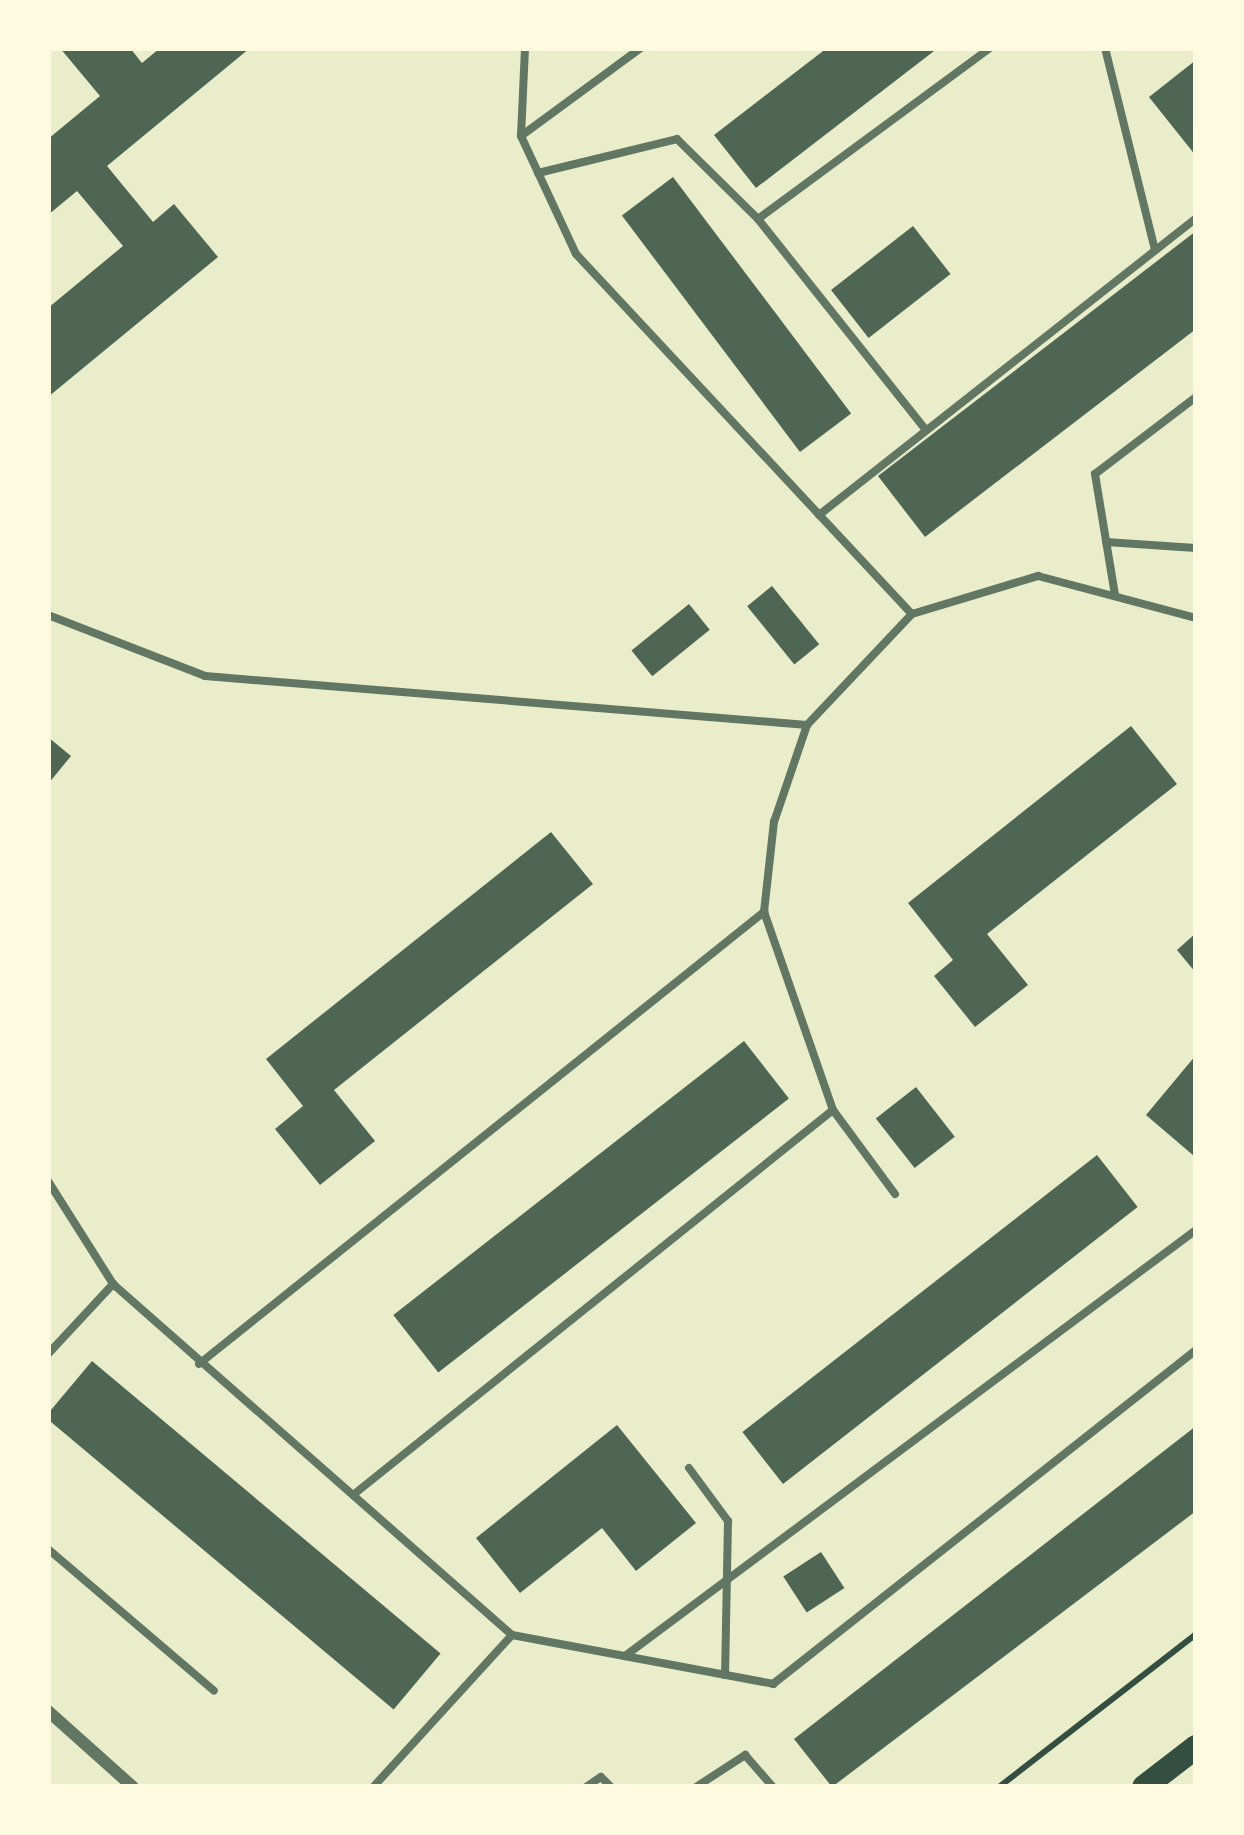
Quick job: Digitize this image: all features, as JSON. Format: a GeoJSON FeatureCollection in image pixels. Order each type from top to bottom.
{"type":"FeatureCollection","features":[{"type":"Feature","properties":{"kind":"main road"},"geometry":{"type":"LineString","coordinates":[[1144,1787],[1196,1747]]}},
{"type":"Feature","properties":{"kind":"street"},"geometry":{"type":"LineString","coordinates":[[48,1711],[133,1787]]}},
{"type":"Feature","properties":{"kind":"lane"},"geometry":{"type":"LineString","coordinates":[[525,48],[521,136],[576,254],[911,614]]}},
{"type":"Feature","properties":{"kind":"lane"},"geometry":{"type":"LineString","coordinates":[[521,136],[641,48]]}},
{"type":"Feature","properties":{"kind":"lane"},"geometry":{"type":"LineString","coordinates":[[758,219],[990,48]]}},
{"type":"Feature","properties":{"kind":"lane"},"geometry":{"type":"LineString","coordinates":[[1105,48],[1156,250]]}},
{"type":"Feature","properties":{"kind":"lane"},"geometry":{"type":"LineString","coordinates":[[538,172],[677,139],[758,219],[926,430]]}},
{"type":"Feature","properties":{"kind":"lane"},"geometry":{"type":"LineString","coordinates":[[819,515],[1196,218]]}},
{"type":"Feature","properties":{"kind":"lane"},"geometry":{"type":"LineString","coordinates":[[1115,595],[1095,474],[1196,397]]}},
{"type":"Feature","properties":{"kind":"lane"},"geometry":{"type":"LineString","coordinates":[[1106,542],[1196,548]]}},
{"type":"Feature","properties":{"kind":"lane"},"geometry":{"type":"LineString","coordinates":[[895,1195],[833,1110],[764,912],[774,822],[806,725],[911,614],[1038,576],[1196,618]]}},
{"type":"Feature","properties":{"kind":"lane"},"geometry":{"type":"LineString","coordinates":[[48,615],[205,676],[806,725]]}},
{"type":"Feature","properties":{"kind":"lane"},"geometry":{"type":"LineString","coordinates":[[199,1364],[764,912]]}},
{"type":"Feature","properties":{"kind":"lane"},"geometry":{"type":"LineString","coordinates":[[353,1495],[833,1110]]}},
{"type":"Feature","properties":{"kind":"lane"},"geometry":{"type":"LineString","coordinates":[[48,1181],[113,1283],[199,1364],[512,1635],[773,1684],[1196,1350]]}},
{"type":"Feature","properties":{"kind":"lane"},"geometry":{"type":"LineString","coordinates":[[625,1656],[1196,1230]]}},
{"type":"Feature","properties":{"kind":"lane"},"geometry":{"type":"LineString","coordinates":[[48,1354],[113,1283]]}},
{"type":"Feature","properties":{"kind":"lane"},"geometry":{"type":"LineString","coordinates":[[689,1468],[728,1521],[721,1585],[725,1675]]}},
{"type":"Feature","properties":{"kind":"lane"},"geometry":{"type":"LineString","coordinates":[[48,1549],[214,1691]]}},
{"type":"Feature","properties":{"kind":"lane"},"geometry":{"type":"LineString","coordinates":[[373,1787],[512,1635]]}},
{"type":"Feature","properties":{"kind":"lane"},"geometry":{"type":"LineString","coordinates":[[697,1787],[745,1755],[772,1787]]}},
{"type":"Feature","properties":{"kind":"lane"},"geometry":{"type":"LineString","coordinates":[[586,1787],[601,1777],[611,1787]]}},
{"type":"Feature","properties":{"kind":"path"},"geometry":{"type":"LineString","coordinates":[[999,1787],[1196,1634]]}},
{"type":"Feature","properties":{"kind":"building"},"geometry":{"type":"Polygon","coordinates":[[[60,48],[130,48],[142,63],[160,48],[250,48],[107,166],[153,222],[174,204],[218,257],[48,397],[48,308],[123,246],[77,191],[48,215],[48,139],[100,96],[60,48]]]}},
{"type":"Feature","properties":{"kind":"building"},"geometry":{"type":"Polygon","coordinates":[[[827,48],[938,48],[756,188],[714,135],[827,48]]]}},
{"type":"Feature","properties":{"kind":"building"},"geometry":{"type":"Polygon","coordinates":[[[1196,60],[1196,156],[1149,97],[1196,60]]]}},
{"type":"Feature","properties":{"kind":"building"},"geometry":{"type":"Polygon","coordinates":[[[673,177],[851,413],[800,452],[622,216],[673,177]]]}},
{"type":"Feature","properties":{"kind":"building"},"geometry":{"type":"Polygon","coordinates":[[[913,226],[951,274],[869,338],[831,290],[913,226]]]}},
{"type":"Feature","properties":{"kind":"building"},"geometry":{"type":"Polygon","coordinates":[[[1196,231],[1196,329],[925,537],[878,476],[1196,231]]]}},
{"type":"Feature","properties":{"kind":"building"},"geometry":{"type":"Polygon","coordinates":[[[772,586],[819,644],[794,664],[747,606],[772,586]]]}},
{"type":"Feature","properties":{"kind":"building"},"geometry":{"type":"Polygon","coordinates":[[[689,604],[710,630],[652,676],[631,651],[689,604]]]}},
{"type":"Feature","properties":{"kind":"building"},"geometry":{"type":"Polygon","coordinates":[[[1131,726],[1177,784],[987,934],[1028,985],[975,1027],[934,976],[953,960],[908,903],[1131,726]]]}},
{"type":"Feature","properties":{"kind":"building"},"geometry":{"type":"Polygon","coordinates":[[[48,737],[71,756],[48,784],[48,737]]]}},
{"type":"Feature","properties":{"kind":"building"},"geometry":{"type":"Polygon","coordinates":[[[551,832],[593,884],[334,1090],[375,1141],[320,1185],[275,1129],[303,1106],[266,1059],[551,832]]]}},
{"type":"Feature","properties":{"kind":"building"},"geometry":{"type":"Polygon","coordinates":[[[1196,933],[1196,973],[1177,950],[1196,933]]]}},
{"type":"Feature","properties":{"kind":"building"},"geometry":{"type":"Polygon","coordinates":[[[744,1041],[789,1099],[438,1372],[393,1315],[744,1041]]]}},
{"type":"Feature","properties":{"kind":"building"},"geometry":{"type":"Polygon","coordinates":[[[1196,1055],[1196,1153],[1194,1156],[1146,1115],[1196,1055]]]}},
{"type":"Feature","properties":{"kind":"building"},"geometry":{"type":"Polygon","coordinates":[[[916,1087],[955,1137],[915,1168],[876,1118],[916,1087]]]}},
{"type":"Feature","properties":{"kind":"building"},"geometry":{"type":"Polygon","coordinates":[[[1097,1155],[1138,1207],[783,1484],[742,1432],[1097,1155]]]}},
{"type":"Feature","properties":{"kind":"building"},"geometry":{"type":"Polygon","coordinates":[[[92,1361],[441,1653],[394,1709],[48,1419],[92,1361]]]}},
{"type":"Feature","properties":{"kind":"building"},"geometry":{"type":"Polygon","coordinates":[[[617,1425],[696,1523],[636,1571],[602,1528],[520,1593],[476,1538],[617,1425]]]}},
{"type":"Feature","properties":{"kind":"building"},"geometry":{"type":"Polygon","coordinates":[[[1196,1426],[1196,1511],[832,1787],[794,1739],[1196,1426]]]}},
{"type":"Feature","properties":{"kind":"building"},"geometry":{"type":"Polygon","coordinates":[[[821,1552],[844,1588],[807,1613],[783,1577],[821,1552]]]}}]}
